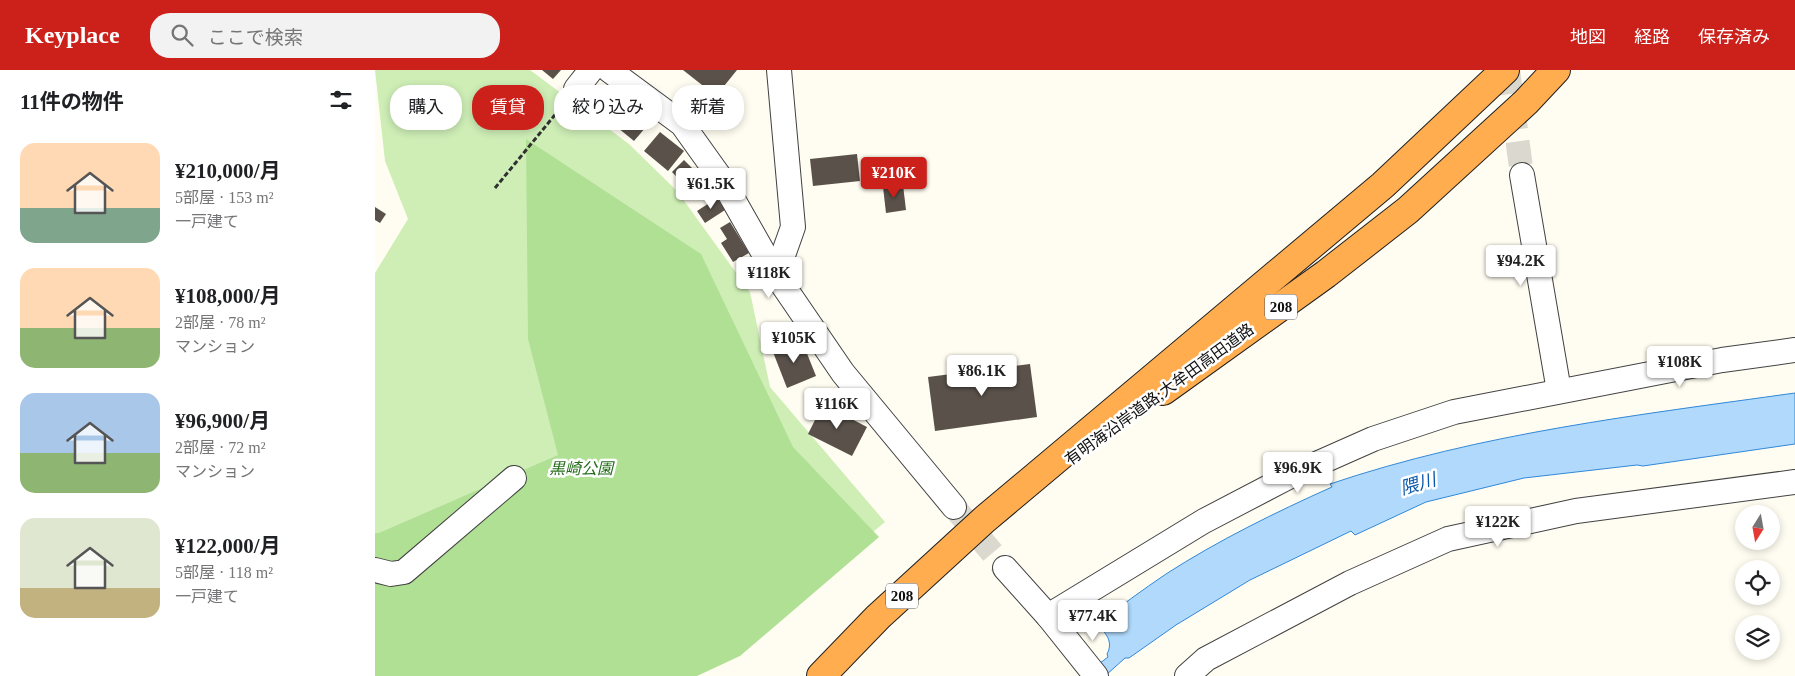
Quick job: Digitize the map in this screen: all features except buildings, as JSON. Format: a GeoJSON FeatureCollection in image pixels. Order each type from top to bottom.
{"type":"FeatureCollection","features":[{"type":"Feature","properties":{"kind":"highway","name":"有明海沿岸道路;大牟田高田道路"},"geometry":{"type":"LineString","coordinates":[[821,676],[878,617],[985,519],[1383,185],[1505,70]]}},
{"type":"Feature","properties":{"kind":"highway","name":"有明海沿岸道路;大牟田高田道路"},"geometry":{"type":"LineString","coordinates":[[985,519],[1327,274],[1400,216],[1526,102],[1556,70]]}},
{"type":"Feature","properties":{"kind":"street"},"geometry":{"type":"LineString","coordinates":[[579,85],[591,70]]}},
{"type":"Feature","properties":{"kind":"street"},"geometry":{"type":"LineString","coordinates":[[609,70],[682,124],[722,180],[777,275],[843,373],[954,507]]}},
{"type":"Feature","properties":{"kind":"street"},"geometry":{"type":"LineString","coordinates":[[777,275],[793,227],[779,70]]}},
{"type":"Feature","properties":{"kind":"street"},"geometry":{"type":"LineString","coordinates":[[1522,175],[1559,391]]}},
{"type":"Feature","properties":{"kind":"street"},"geometry":{"type":"LineString","coordinates":[[1054,625],[1204,521],[1294,474],[1373,439],[1454,412],[1722,360],[1795,350]]}},
{"type":"Feature","properties":{"kind":"street"},"geometry":{"type":"LineString","coordinates":[[375,570],[391,574],[404,572],[514,478]]}},
{"type":"Feature","properties":{"kind":"street"},"geometry":{"type":"LineString","coordinates":[[1187,676],[1206,659],[1350,583],[1448,539],[1575,512],[1795,482]]}},
{"type":"Feature","properties":{"kind":"street"},"geometry":{"type":"LineString","coordinates":[[1005,568],[1097,676]]}},
{"type":"Feature","properties":{"kind":"path"},"geometry":{"type":"LineString","coordinates":[[495,188],[554,116]]}},
{"type":"Feature","properties":{"kind":"green space","name":"黒崎公園"},"geometry":{"type":"Polygon","coordinates":[[[375,70],[530,70],[554,88],[554,130],[610,130],[629,144],[677,191],[750,292],[770,387],[885,522],[750,634],[375,676],[375,273],[408,219],[385,161],[375,70]]]}},
{"type":"Feature","properties":{"kind":"green space","name":"黒崎公園"},"geometry":{"type":"Polygon","coordinates":[[[526,139],[701,254],[793,447],[879,537],[740,656],[697,676],[375,676],[375,533],[379,533],[558,455],[528,339],[526,139]]]}},
{"type":"Feature","properties":{"kind":"water","name":"隈川"},"geometry":{"type":"Polygon","coordinates":[[[1795,393],[1795,444],[1643,466],[1637,465],[1524,478],[1426,502],[1355,535],[1351,531],[1250,580],[1176,625],[1129,658],[1125,658],[1105,676],[1083,676],[1108,657],[1109,641],[1097,623],[1185,562],[1247,528],[1332,487],[1330,484],[1444,451],[1502,439],[1619,418],[1795,393]]]}},
{"type":"Feature","properties":{"kind":"tunnel"},"geometry":{"type":"LineString","coordinates":[[1508,70],[1522,175]]}},
{"type":"Feature","properties":{"kind":"tunnel"},"geometry":{"type":"LineString","coordinates":[[954,507],[1005,568]]}}]}
